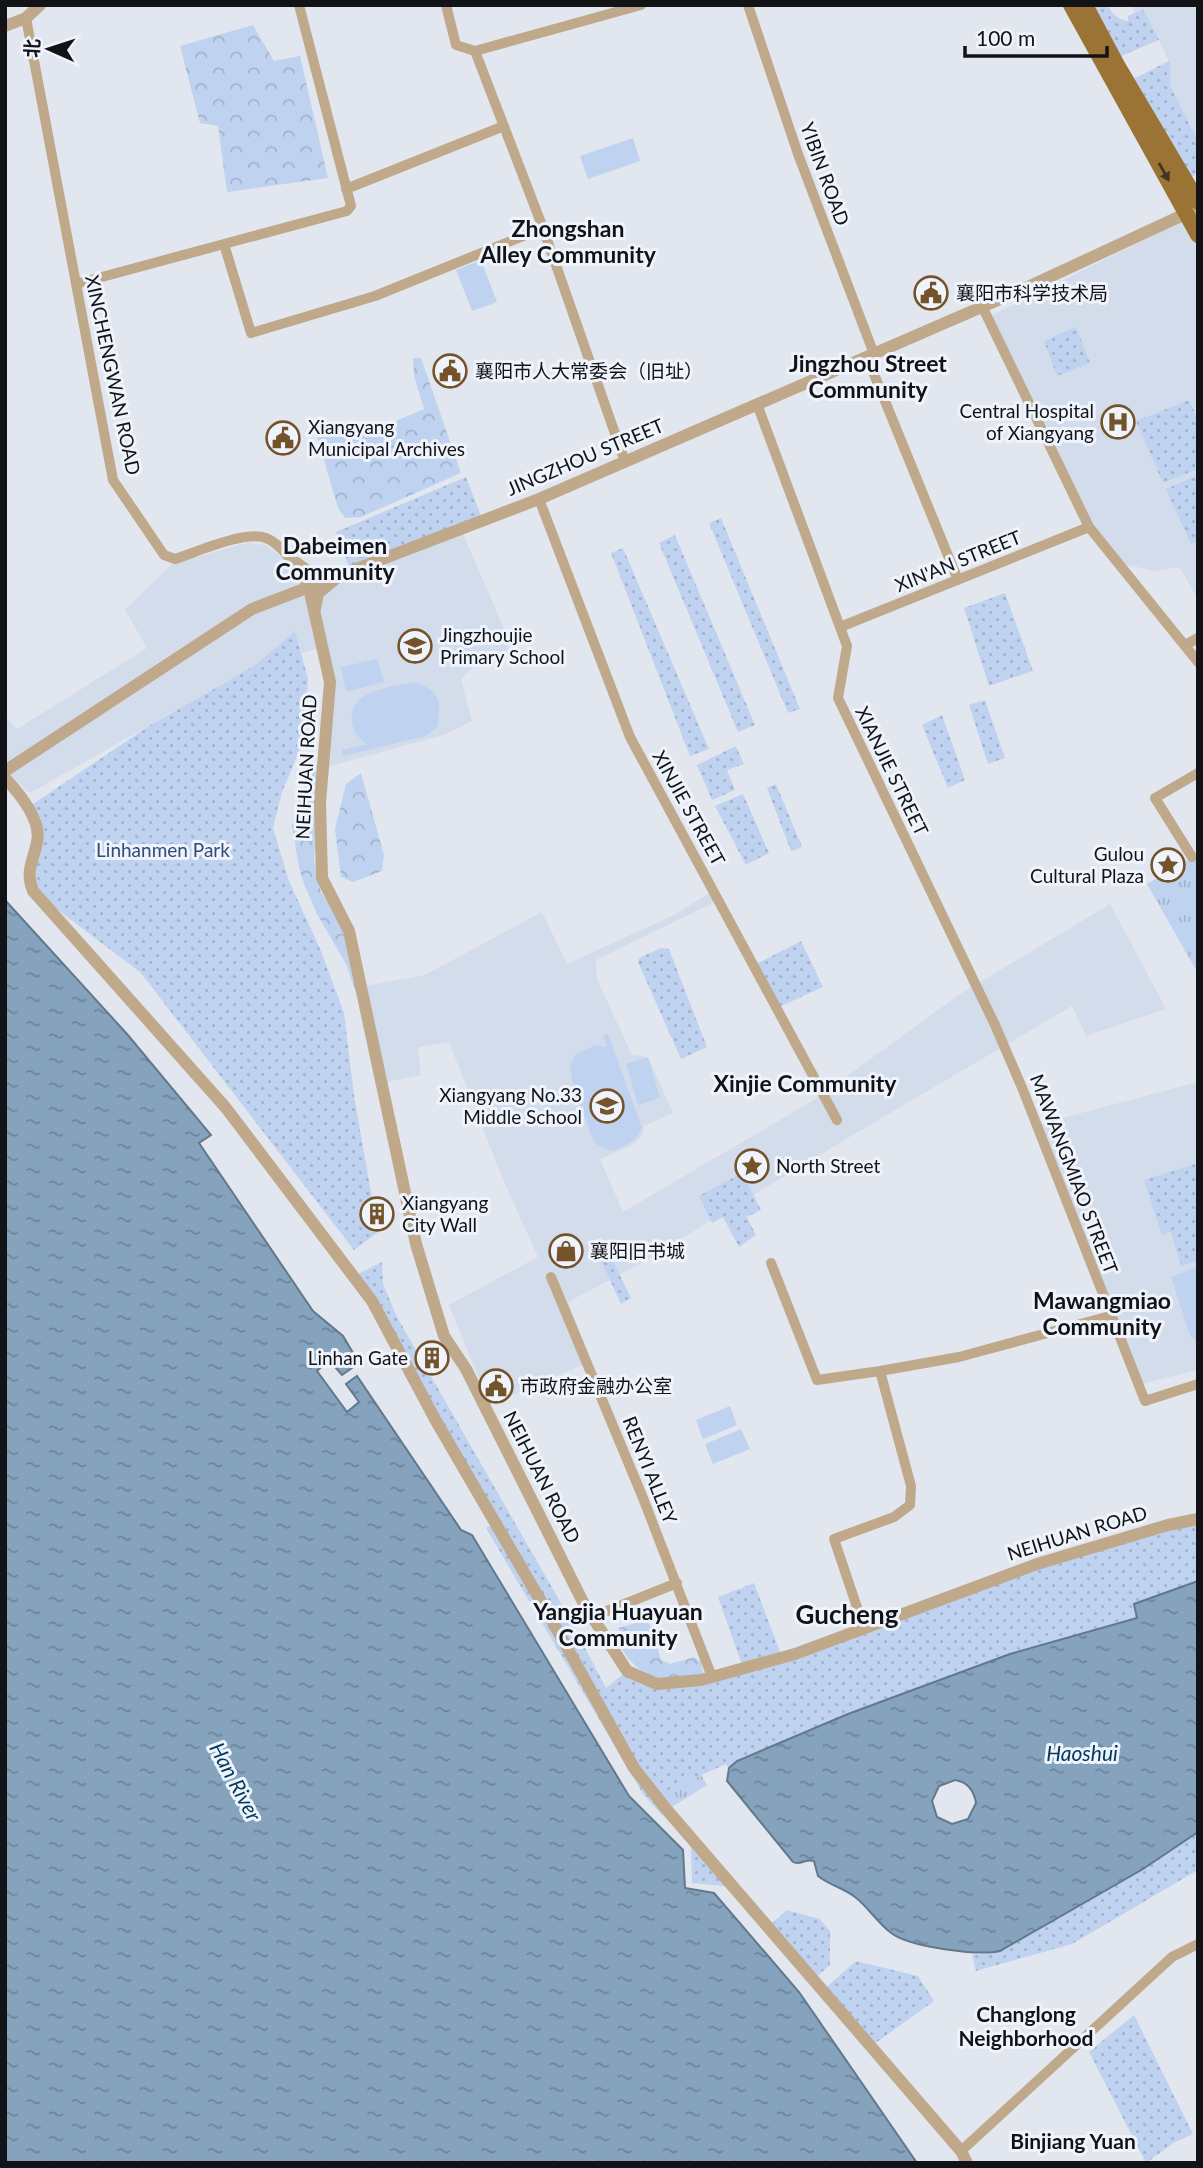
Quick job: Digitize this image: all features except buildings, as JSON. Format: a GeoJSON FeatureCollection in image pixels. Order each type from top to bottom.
{"type":"FeatureCollection","features":[{"type":"Feature","properties":{"kind":"main road"},"geometry":{"type":"LineString","coordinates":[[1070,5],[1194,208]]}},
{"type":"Feature","properties":{"kind":"main road"},"geometry":{"type":"LineString","coordinates":[[1085,5],[1194,208],[1198,235]]}},
{"type":"Feature","properties":{"kind":"street"},"geometry":{"type":"LineString","coordinates":[[5,26],[26,19],[40,5]]}},
{"type":"Feature","properties":{"kind":"street"},"geometry":{"type":"LineString","coordinates":[[76,284],[347,211],[351,205],[299,5]]}},
{"type":"Feature","properties":{"kind":"street"},"geometry":{"type":"LineString","coordinates":[[446,5],[456,45],[475,51],[640,5]]}},
{"type":"Feature","properties":{"kind":"street","name":"YIBIN ROAD"},"geometry":{"type":"LineString","coordinates":[[748,5],[870,355],[958,580]]}},
{"type":"Feature","properties":{"kind":"street","name":"XINCHENGWAN ROAD"},"geometry":{"type":"LineString","coordinates":[[26,19],[113,480],[163,555],[175,559],[248,536],[267,538],[291,558],[309,587]]}},
{"type":"Feature","properties":{"kind":"street"},"geometry":{"type":"LineString","coordinates":[[475,51],[543,228],[625,462]]}},
{"type":"Feature","properties":{"kind":"street"},"geometry":{"type":"LineString","coordinates":[[346,189],[504,126]]}},
{"type":"Feature","properties":{"kind":"street","name":"JINGZHOU STREET"},"geometry":{"type":"LineString","coordinates":[[5,771],[252,610],[539,499],[982,306],[1194,208]]}},
{"type":"Feature","properties":{"kind":"street"},"geometry":{"type":"LineString","coordinates":[[224,244],[251,333],[375,296],[543,228]]}},
{"type":"Feature","properties":{"kind":"street"},"geometry":{"type":"LineString","coordinates":[[982,306],[1089,527],[1198,662]]}},
{"type":"Feature","properties":{"kind":"street","name":"XIANJIE STREET"},"geometry":{"type":"LineString","coordinates":[[757,404],[847,646],[838,698],[995,1025]]}},
{"type":"Feature","properties":{"kind":"street","name":"XINJIE STREET"},"geometry":{"type":"LineString","coordinates":[[539,499],[630,737],[837,1120]]}},
{"type":"Feature","properties":{"kind":"street","name":"XIN'AN STREET"},"geometry":{"type":"LineString","coordinates":[[840,627],[1089,527]]}},
{"type":"Feature","properties":{"kind":"street"},"geometry":{"type":"LineString","coordinates":[[291,558],[313,574],[343,575]]}},
{"type":"Feature","properties":{"kind":"street"},"geometry":{"type":"LineString","coordinates":[[315,613],[319,594],[343,575]]}},
{"type":"Feature","properties":{"kind":"street","name":"NEIHUAN ROAD"},"geometry":{"type":"LineString","coordinates":[[309,587],[330,682],[320,803],[322,878],[349,931],[416,1244],[444,1336],[466,1369],[592,1617],[627,1671],[657,1684],[701,1681],[795,1654],[1037,1564],[1168,1525],[1198,1519]]}},
{"type":"Feature","properties":{"kind":"street"},"geometry":{"type":"LineString","coordinates":[[1185,645],[1198,638]]}},
{"type":"Feature","properties":{"kind":"street"},"geometry":{"type":"LineString","coordinates":[[1192,857],[1155,798],[1198,774]]}},
{"type":"Feature","properties":{"kind":"street"},"geometry":{"type":"LineString","coordinates":[[5,778],[18,792],[37,831],[38,839],[30,863],[29,880],[33,891],[226,1108],[372,1301],[436,1421],[634,1768],[964,2157],[1172,1957],[1198,1944]]}},
{"type":"Feature","properties":{"kind":"street","name":"MAWANGMIAO STREET"},"geometry":{"type":"LineString","coordinates":[[995,1025],[1145,1401],[1198,1384]]}},
{"type":"Feature","properties":{"kind":"street"},"geometry":{"type":"LineString","coordinates":[[771,1263],[817,1380],[959,1357],[1110,1316]]}},
{"type":"Feature","properties":{"kind":"street","name":"RENYI ALLEY"},"geometry":{"type":"LineString","coordinates":[[551,1277],[677,1583],[712,1677]]}},
{"type":"Feature","properties":{"kind":"street"},"geometry":{"type":"LineString","coordinates":[[864,1628],[834,1539],[894,1517],[910,1505],[911,1486],[880,1371]]}},
{"type":"Feature","properties":{"kind":"street"},"geometry":{"type":"LineString","coordinates":[[592,1617],[677,1583]]}},
{"type":"Feature","properties":{"kind":"shaded area"},"geometry":{"type":"Polygon","coordinates":[[[1131,5],[1198,5],[1198,141],[1170,85],[1171,66],[1159,40],[1143,9],[1135,13],[1131,5]]]}},
{"type":"Feature","properties":{"kind":"shaded area","name":"Central Hospital of Xiangyang"},"geometry":{"type":"Polygon","coordinates":[[[1189,218],[1198,235],[1198,599],[1179,567],[1155,571],[1119,563],[1089,527],[988,317],[1189,218]]]}},
{"type":"Feature","properties":{"kind":"shaded area","name":"Jingzhoujie Primary School"},"geometry":{"type":"Polygon","coordinates":[[[461,529],[509,640],[508,651],[475,666],[461,679],[472,721],[444,735],[323,768],[330,682],[315,613],[319,594],[343,575],[461,529]]]}},
{"type":"Feature","properties":{"kind":"shaded area"},"geometry":{"type":"Polygon","coordinates":[[[247,543],[266,545],[287,562],[300,581],[321,648],[254,666],[30,793],[5,770],[5,717],[17,729],[147,648],[125,610],[172,564],[247,543]]]}},
{"type":"Feature","properties":{"kind":"shaded area"},"geometry":{"type":"Polygon","coordinates":[[[714,890],[719,900],[596,960],[597,979],[632,1055],[648,1057],[673,1113],[644,1126],[641,1137],[631,1146],[600,1159],[623,1212],[814,1100],[960,994],[1110,904],[1166,1009],[1086,1036],[1072,1006],[636,1266],[568,1302],[591,1361],[490,1405],[449,1305],[538,1257],[504,1182],[449,1042],[418,1047],[421,1075],[382,1083],[364,986],[425,975],[542,912],[567,964],[674,915],[714,890]]]}},
{"type":"Feature","properties":{"kind":"shaded area"},"geometry":{"type":"Polygon","coordinates":[[[1198,1082],[1198,1370],[1137,1385],[1036,1125],[1198,1082]]]}},
{"type":"Feature","properties":{"kind":"green space"},"geometry":{"type":"Polygon","coordinates":[[[1085,5],[1108,5],[1116,16],[1128,21],[1128,16],[1143,9],[1159,40],[1114,59],[1085,5]]]}},
{"type":"Feature","properties":{"kind":"green space"},"geometry":{"type":"Polygon","coordinates":[[[253,25],[274,61],[300,56],[328,178],[227,192],[218,126],[200,123],[180,46],[253,25]]]}},
{"type":"Feature","properties":{"kind":"green space"},"geometry":{"type":"Polygon","coordinates":[[[1169,61],[1170,85],[1198,141],[1198,173],[1184,181],[1127,82],[1169,61]]]}},
{"type":"Feature","properties":{"kind":"green space"},"geometry":{"type":"Polygon","coordinates":[[[633,138],[640,161],[588,179],[580,156],[633,138]]]}},
{"type":"Feature","properties":{"kind":"green space"},"geometry":{"type":"Polygon","coordinates":[[[481,260],[497,302],[472,311],[456,270],[481,260]]]}},
{"type":"Feature","properties":{"kind":"green space"},"geometry":{"type":"Polygon","coordinates":[[[1076,327],[1090,363],[1057,376],[1044,341],[1076,327]]]}},
{"type":"Feature","properties":{"kind":"green space"},"geometry":{"type":"Polygon","coordinates":[[[413,358],[421,358],[461,473],[361,517],[345,518],[338,508],[317,436],[357,425],[377,429],[424,409],[414,376],[413,358]]]}},
{"type":"Feature","properties":{"kind":"green space"},"geometry":{"type":"Polygon","coordinates":[[[1189,400],[1198,420],[1198,469],[1163,483],[1136,421],[1189,400]]]}},
{"type":"Feature","properties":{"kind":"green space"},"geometry":{"type":"Polygon","coordinates":[[[1198,475],[1198,542],[1191,544],[1166,489],[1198,475]]]}},
{"type":"Feature","properties":{"kind":"green space"},"geometry":{"type":"Polygon","coordinates":[[[466,477],[483,521],[351,572],[336,532],[466,477]]]}},
{"type":"Feature","properties":{"kind":"green space"},"geometry":{"type":"Polygon","coordinates":[[[721,518],[800,709],[788,713],[709,523],[721,518]]]}},
{"type":"Feature","properties":{"kind":"green space"},"geometry":{"type":"Polygon","coordinates":[[[675,535],[755,725],[738,732],[659,543],[675,535]]]}},
{"type":"Feature","properties":{"kind":"green space"},"geometry":{"type":"Polygon","coordinates":[[[623,548],[709,749],[690,756],[611,553],[623,548]]]}},
{"type":"Feature","properties":{"kind":"green space"},"geometry":{"type":"Polygon","coordinates":[[[1005,593],[1033,671],[989,686],[964,608],[1005,593]]]}},
{"type":"Feature","properties":{"kind":"green space","name":"Linhanmen Park"},"geometry":{"type":"Polygon","coordinates":[[[295,631],[308,679],[304,740],[282,792],[273,828],[289,881],[321,951],[344,1013],[354,1096],[378,1232],[354,1250],[141,973],[33,891],[38,839],[27,808],[149,726],[254,666],[295,631]]]}},
{"type":"Feature","properties":{"kind":"green space"},"geometry":{"type":"Polygon","coordinates":[[[377,659],[384,682],[346,692],[341,667],[377,659]]]}},
{"type":"Feature","properties":{"kind":"green space"},"geometry":{"type":"Polygon","coordinates":[[[415,682],[430,689],[437,698],[437,727],[426,736],[343,756],[342,750],[367,744],[357,735],[352,722],[357,703],[364,696],[384,688],[415,682]]]}},
{"type":"Feature","properties":{"kind":"green space"},"geometry":{"type":"Polygon","coordinates":[[[985,700],[1005,758],[988,764],[969,705],[985,700]]]}},
{"type":"Feature","properties":{"kind":"green space"},"geometry":{"type":"Polygon","coordinates":[[[942,715],[965,780],[948,788],[922,725],[942,715]]]}},
{"type":"Feature","properties":{"kind":"green space"},"geometry":{"type":"Polygon","coordinates":[[[736,746],[744,764],[727,770],[735,790],[712,800],[697,765],[736,746]]]}},
{"type":"Feature","properties":{"kind":"green space"},"geometry":{"type":"Polygon","coordinates":[[[320,758],[314,861],[321,892],[342,923],[349,939],[356,993],[346,964],[317,914],[304,884],[292,826],[301,792],[320,758]]]}},
{"type":"Feature","properties":{"kind":"green space"},"geometry":{"type":"Polygon","coordinates":[[[361,773],[384,855],[382,871],[353,882],[341,877],[335,829],[346,784],[361,773]]]}},
{"type":"Feature","properties":{"kind":"green space"},"geometry":{"type":"Polygon","coordinates":[[[776,784],[802,847],[791,851],[767,788],[776,784]]]}},
{"type":"Feature","properties":{"kind":"green space"},"geometry":{"type":"Polygon","coordinates":[[[743,794],[769,853],[746,865],[715,806],[743,794]]]}},
{"type":"Feature","properties":{"kind":"green space"},"geometry":{"type":"Polygon","coordinates":[[[1198,854],[1198,969],[1196,970],[1147,884],[1198,854]]]}},
{"type":"Feature","properties":{"kind":"green space"},"geometry":{"type":"Polygon","coordinates":[[[801,941],[823,987],[777,1008],[754,965],[801,941]]]}},
{"type":"Feature","properties":{"kind":"green space"},"geometry":{"type":"Polygon","coordinates":[[[661,948],[669,949],[707,1047],[681,1059],[638,962],[639,958],[661,948]]]}},
{"type":"Feature","properties":{"kind":"green space"},"geometry":{"type":"Polygon","coordinates":[[[608,1034],[642,1128],[629,1143],[610,1151],[596,1144],[591,1135],[570,1067],[575,1055],[596,1045],[607,1047],[603,1036],[608,1034]]]}},
{"type":"Feature","properties":{"kind":"green space"},"geometry":{"type":"Polygon","coordinates":[[[648,1057],[660,1098],[638,1105],[626,1064],[648,1057]]]}},
{"type":"Feature","properties":{"kind":"green space"},"geometry":{"type":"Polygon","coordinates":[[[1198,1163],[1198,1261],[1181,1266],[1171,1232],[1162,1235],[1144,1180],[1198,1163]]]}},
{"type":"Feature","properties":{"kind":"green space"},"geometry":{"type":"Polygon","coordinates":[[[742,1173],[761,1210],[747,1217],[756,1235],[739,1247],[723,1217],[712,1223],[699,1196],[742,1173]]]}},
{"type":"Feature","properties":{"kind":"green space"},"geometry":{"type":"Polygon","coordinates":[[[606,1247],[631,1298],[621,1304],[597,1252],[606,1247]]]}},
{"type":"Feature","properties":{"kind":"green space"},"geometry":{"type":"Polygon","coordinates":[[[382,1262],[383,1284],[397,1317],[566,1612],[606,1688],[627,1671],[657,1684],[743,1668],[718,1597],[754,1583],[782,1657],[1037,1564],[1198,1519],[1198,1581],[1135,1604],[1137,1618],[1010,1654],[848,1714],[737,1761],[729,1768],[726,1764],[690,1780],[664,1800],[667,1810],[662,1815],[643,1794],[486,1528],[494,1523],[358,1274],[382,1262]]]}},
{"type":"Feature","properties":{"kind":"green space"},"geometry":{"type":"Polygon","coordinates":[[[1198,1266],[1198,1343],[1190,1335],[1171,1277],[1198,1266]]]}},
{"type":"Feature","properties":{"kind":"green space"},"geometry":{"type":"Polygon","coordinates":[[[730,1406],[737,1425],[703,1439],[696,1420],[730,1406]]]}},
{"type":"Feature","properties":{"kind":"green space"},"geometry":{"type":"Polygon","coordinates":[[[741,1429],[750,1449],[713,1464],[705,1444],[741,1429]]]}},
{"type":"Feature","properties":{"kind":"green space"},"geometry":{"type":"Polygon","coordinates":[[[647,1621],[652,1628],[661,1660],[670,1664],[694,1657],[701,1662],[703,1673],[699,1677],[665,1679],[653,1677],[637,1667],[620,1645],[619,1628],[647,1621]]]}},
{"type":"Feature","properties":{"kind":"green space"},"geometry":{"type":"Polygon","coordinates":[[[701,1775],[707,1785],[667,1810],[664,1799],[701,1775]]]}},
{"type":"Feature","properties":{"kind":"green space"},"geometry":{"type":"Polygon","coordinates":[[[1198,1832],[1198,1870],[1072,1944],[976,1971],[972,1955],[994,1953],[1009,1947],[1143,1869],[1198,1832]]]}},
{"type":"Feature","properties":{"kind":"green space"},"geometry":{"type":"Polygon","coordinates":[[[691,1847],[725,1886],[692,1883],[691,1847]]]}},
{"type":"Feature","properties":{"kind":"green space"},"geometry":{"type":"Polygon","coordinates":[[[787,1910],[820,1919],[830,1931],[830,1965],[813,1980],[768,1927],[787,1910]]]}},
{"type":"Feature","properties":{"kind":"green space"},"geometry":{"type":"Polygon","coordinates":[[[856,1961],[918,1976],[934,2001],[870,2047],[822,1991],[856,1961]]]}},
{"type":"Feature","properties":{"kind":"green space"},"geometry":{"type":"Polygon","coordinates":[[[1134,2015],[1193,2134],[1175,2142],[1146,2163],[1089,2052],[1134,2015]]]}},
{"type":"Feature","properties":{"kind":"water","name":"Han River"},"geometry":{"type":"Polygon","coordinates":[[[5,900],[127,1034],[211,1135],[199,1143],[313,1311],[343,1336],[359,1363],[342,1375],[329,1360],[317,1371],[347,1412],[359,1402],[346,1384],[357,1376],[461,1530],[472,1535],[629,1796],[683,1850],[685,1888],[714,1893],[799,1992],[917,2163],[5,2163],[5,900]]]}},
{"type":"Feature","properties":{"kind":"water","name":"Haoshui"},"geometry":{"type":"Polygon","coordinates":[[[1198,1581],[1198,1832],[1143,1869],[1000,1951],[943,1949],[911,1942],[890,1932],[855,1897],[818,1876],[814,1861],[793,1862],[727,1781],[729,1768],[737,1761],[848,1714],[1010,1654],[1137,1618],[1134,1604],[1198,1581]],[[955,1780],[939,1786],[932,1801],[937,1817],[952,1824],[968,1819],[976,1803],[970,1788],[955,1780]]]}},
{"type":"Feature","properties":{"kind":"place","name":"襄阳市科学技术局"},"geometry":{"type":"Point","coordinates":[931,293]}},
{"type":"Feature","properties":{"kind":"place","name":"襄阳市人大常委会（旧址）"},"geometry":{"type":"Point","coordinates":[450,371]}},
{"type":"Feature","properties":{"kind":"place","name":"Central Hospital of Xiangyang"},"geometry":{"type":"Point","coordinates":[1118,422]}},
{"type":"Feature","properties":{"kind":"place","name":"Xiangyang Municipal Archives"},"geometry":{"type":"Point","coordinates":[283,438]}},
{"type":"Feature","properties":{"kind":"place","name":"Jingzhoujie Primary School"},"geometry":{"type":"Point","coordinates":[415,646]}},
{"type":"Feature","properties":{"kind":"place","name":"Gulou Cultural Plaza"},"geometry":{"type":"Point","coordinates":[1168,865]}},
{"type":"Feature","properties":{"kind":"place","name":"Xiangyang No.33 Middle School"},"geometry":{"type":"Point","coordinates":[607,1106]}},
{"type":"Feature","properties":{"kind":"place","name":"North Street"},"geometry":{"type":"Point","coordinates":[752,1166]}},
{"type":"Feature","properties":{"kind":"place","name":"Xiangyang City Wall"},"geometry":{"type":"Point","coordinates":[377,1214]}},
{"type":"Feature","properties":{"kind":"place","name":"襄阳旧书城"},"geometry":{"type":"Point","coordinates":[566,1251]}},
{"type":"Feature","properties":{"kind":"place","name":"Linhan Gate"},"geometry":{"type":"Point","coordinates":[432,1358]}},
{"type":"Feature","properties":{"kind":"place","name":"市政府金融办公室"},"geometry":{"type":"Point","coordinates":[496,1386]}},
{"type":"Feature","properties":{"kind":"district","name":"Zhongshan Alley Community"},"geometry":{"type":"Point","coordinates":[568,242]}},
{"type":"Feature","properties":{"kind":"district","name":"Jingzhou Street Community"},"geometry":{"type":"Point","coordinates":[868,377]}},
{"type":"Feature","properties":{"kind":"district","name":"Dabeimen Community"},"geometry":{"type":"Point","coordinates":[335,559]}},
{"type":"Feature","properties":{"kind":"district","name":"Xinjie Community"},"geometry":{"type":"Point","coordinates":[805,1084]}},
{"type":"Feature","properties":{"kind":"district","name":"Mawangmiao Community"},"geometry":{"type":"Point","coordinates":[1102,1314]}},
{"type":"Feature","properties":{"kind":"district","name":"Gucheng"},"geometry":{"type":"Point","coordinates":[847,1615]}},
{"type":"Feature","properties":{"kind":"district","name":"Yangjia Huayuan Community"},"geometry":{"type":"Point","coordinates":[618,1625]}},
{"type":"Feature","properties":{"kind":"district","name":"Changlong Neighborhood"},"geometry":{"type":"Point","coordinates":[1026,2027]}},
{"type":"Feature","properties":{"kind":"district","name":"Binjiang Yuan"},"geometry":{"type":"Point","coordinates":[1073,2142]}}]}
